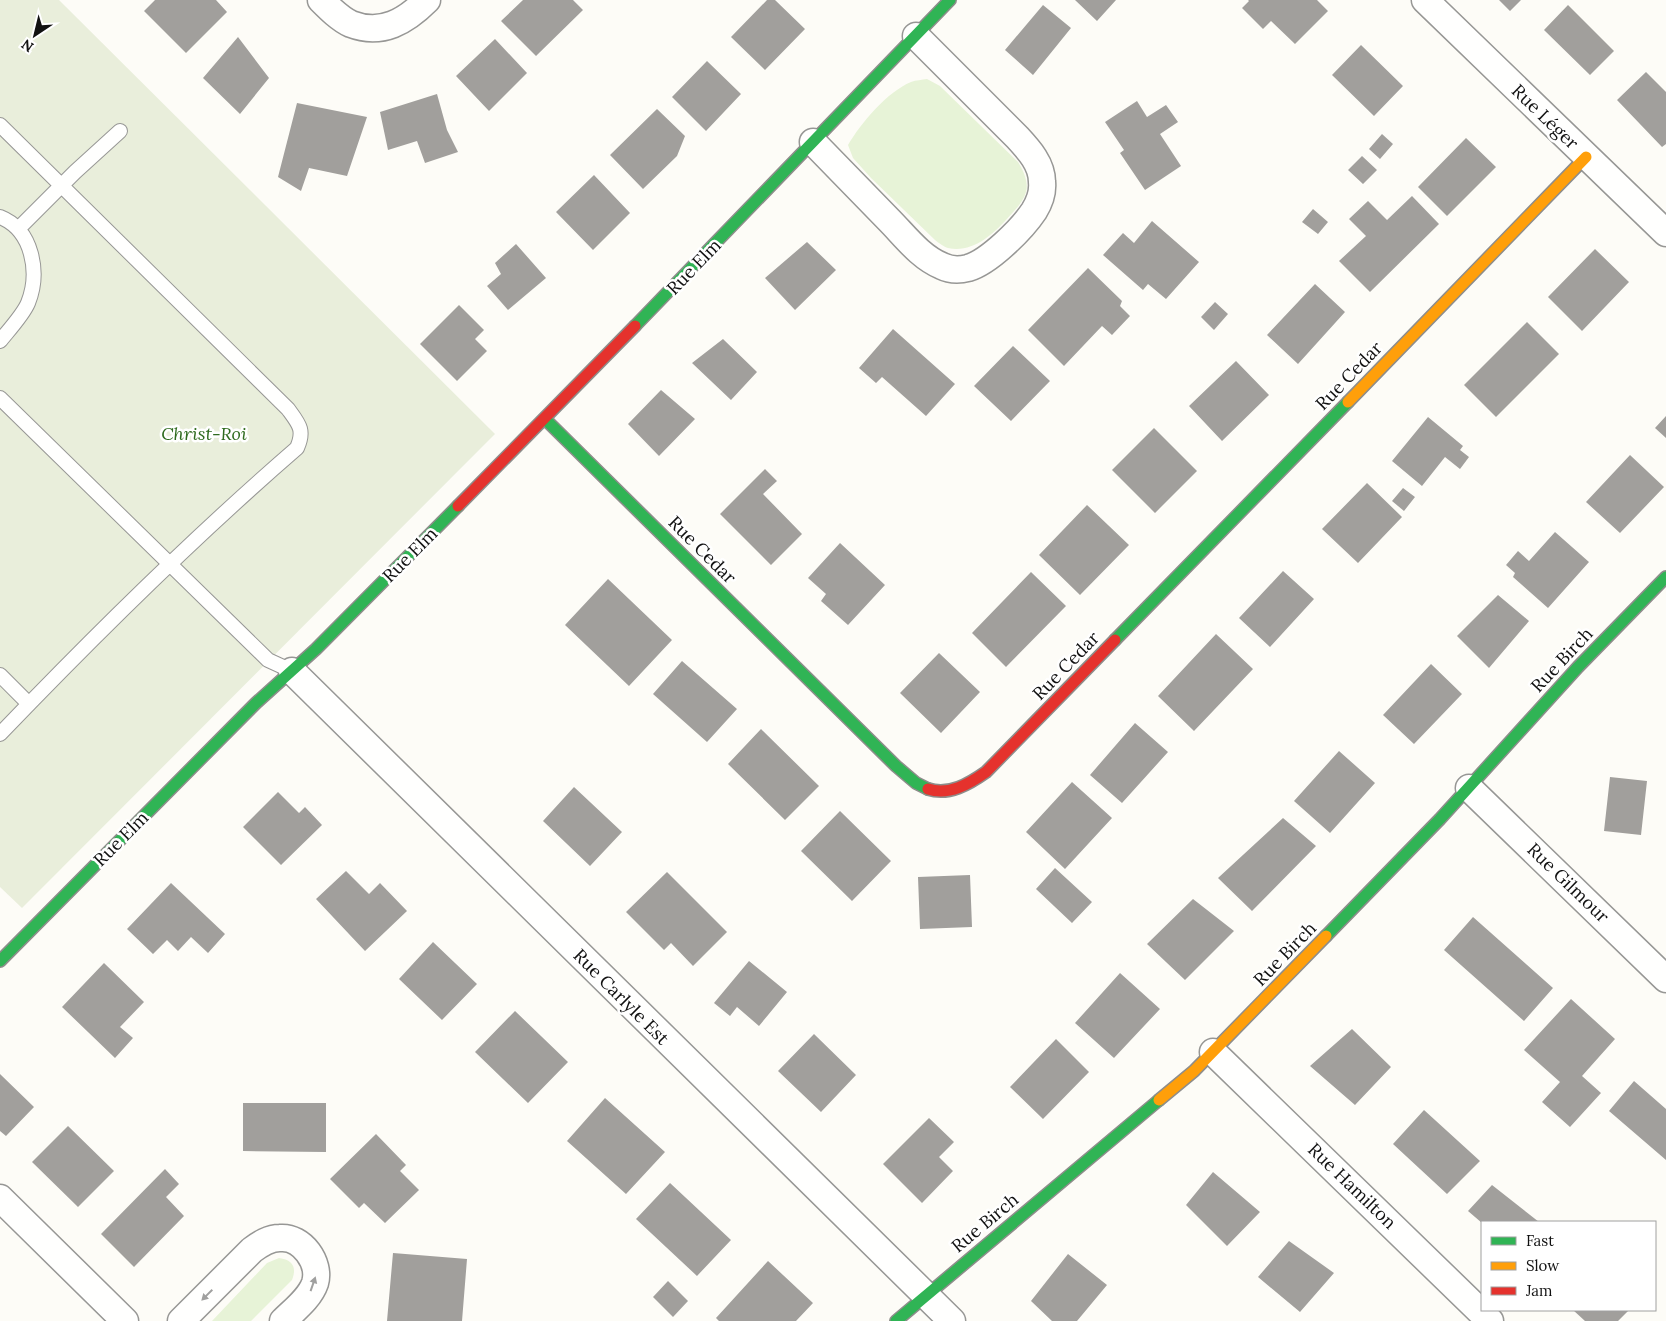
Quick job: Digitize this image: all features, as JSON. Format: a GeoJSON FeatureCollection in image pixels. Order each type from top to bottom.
{"type":"FeatureCollection","features":[{"type":"Feature","properties":{"kind":"street"},"geometry":{"type":"LineString","coordinates":[[321,0],[350,24],[369,29],[390,26],[405,20],[428,0]]}},
{"type":"Feature","properties":{"kind":"street","name":"Rue Elm"},"geometry":{"type":"LineString","coordinates":[[0,961],[256,703],[322,643],[545,419],[950,0]]}},
{"type":"Feature","properties":{"kind":"street","name":"Rue Léger"},"geometry":{"type":"LineString","coordinates":[[1425,0],[1666,233]]}},
{"type":"Feature","properties":{"kind":"street"},"geometry":{"type":"LineString","coordinates":[[814,142],[920,253],[943,267],[956,270],[968,268],[980,262],[996,252],[1024,223],[1034,211],[1041,197],[1043,184],[1037,162],[1017,137],[916,36]]}},
{"type":"Feature","properties":{"kind":"street","name":"Rue Cedar"},"geometry":{"type":"LineString","coordinates":[[545,419],[896,766],[925,788],[939,791],[953,790],[969,784],[993,766],[1586,157]]}},
{"type":"Feature","properties":{"kind":"street","name":"Rue Birch"},"geometry":{"type":"LineString","coordinates":[[896,1321],[1160,1101],[1214,1052],[1434,826],[1578,667],[1666,577]]}},
{"type":"Feature","properties":{"kind":"street","name":"Rue Carlyle Est"},"geometry":{"type":"LineString","coordinates":[[292,671],[952,1321]]}},
{"type":"Feature","properties":{"kind":"street","name":"Rue Gilmour"},"geometry":{"type":"LineString","coordinates":[[1469,788],[1666,979]]}},
{"type":"Feature","properties":{"kind":"street","name":"Rue Hamilton"},"geometry":{"type":"LineString","coordinates":[[1214,1052],[1490,1321]]}},
{"type":"Feature","properties":{"kind":"street"},"geometry":{"type":"LineString","coordinates":[[0,1198],[125,1321]]}},
{"type":"Feature","properties":{"kind":"street"},"geometry":{"type":"LineString","coordinates":[[181,1321],[252,1250],[260,1244],[281,1237],[300,1244],[308,1251],[316,1271],[313,1289],[283,1321]]}},
{"type":"Feature","properties":{"kind":"lane"},"geometry":{"type":"LineString","coordinates":[[0,125],[288,409],[299,424],[302,437],[297,448],[221,515],[170,564],[0,734]]}},
{"type":"Feature","properties":{"kind":"lane"},"geometry":{"type":"LineString","coordinates":[[18,229],[120,131]]}},
{"type":"Feature","properties":{"kind":"lane"},"geometry":{"type":"LineString","coordinates":[[0,216],[18,229],[29,248],[35,270],[33,288],[27,305],[0,341]]}},
{"type":"Feature","properties":{"kind":"lane"},"geometry":{"type":"LineString","coordinates":[[0,398],[268,660],[292,671]]}},
{"type":"Feature","properties":{"kind":"lane"},"geometry":{"type":"LineString","coordinates":[[0,675],[29,704]]}},
{"type":"Feature","properties":{"kind":"green space","name":"Christ-Roi"},"geometry":{"type":"Polygon","coordinates":[[[0,0],[59,0],[495,434],[22,908],[0,887],[0,0]]]}},
{"type":"Feature","properties":{"kind":"green space"},"geometry":{"type":"Polygon","coordinates":[[[927,79],[940,86],[1018,162],[1026,180],[1025,196],[1015,211],[987,237],[973,246],[965,248],[948,248],[935,240],[871,178],[853,158],[848,145],[867,118],[893,93],[911,82],[927,79]]]}},
{"type":"Feature","properties":{"kind":"green space"},"geometry":{"type":"Polygon","coordinates":[[[279,1258],[288,1260],[293,1265],[292,1280],[251,1321],[212,1321],[267,1263],[279,1258]]]}},
{"type":"Feature","properties":{"kind":"building"},"geometry":{"type":"Polygon","coordinates":[[[155,0],[216,0],[227,12],[186,53],[144,11],[155,0]]]}},
{"type":"Feature","properties":{"kind":"building"},"geometry":{"type":"Polygon","coordinates":[[[523,0],[573,0],[583,10],[536,56],[501,21],[523,0]]]}},
{"type":"Feature","properties":{"kind":"building"},"geometry":{"type":"Polygon","coordinates":[[[767,0],[775,0],[805,29],[765,70],[731,37],[767,0]]]}},
{"type":"Feature","properties":{"kind":"building"},"geometry":{"type":"Polygon","coordinates":[[[1075,0],[1116,0],[1097,21],[1075,0]]]}},
{"type":"Feature","properties":{"kind":"building"},"geometry":{"type":"Polygon","coordinates":[[[1248,0],[1317,0],[1328,11],[1295,44],[1271,21],[1263,29],[1242,8],[1248,0]]]}},
{"type":"Feature","properties":{"kind":"building"},"geometry":{"type":"Polygon","coordinates":[[[1499,0],[1521,0],[1510,11],[1499,0]]]}},
{"type":"Feature","properties":{"kind":"building"},"geometry":{"type":"Polygon","coordinates":[[[1043,5],[1071,28],[1033,75],[1005,50],[1043,5]]]}},
{"type":"Feature","properties":{"kind":"building"},"geometry":{"type":"Polygon","coordinates":[[[1568,5],[1614,51],[1590,75],[1544,30],[1568,5]]]}},
{"type":"Feature","properties":{"kind":"building"},"geometry":{"type":"Polygon","coordinates":[[[238,37],[269,78],[240,114],[203,78],[238,37]]]}},
{"type":"Feature","properties":{"kind":"building"},"geometry":{"type":"Polygon","coordinates":[[[495,39],[527,73],[489,111],[456,76],[495,39]]]}},
{"type":"Feature","properties":{"kind":"building"},"geometry":{"type":"Polygon","coordinates":[[[1361,45],[1403,86],[1374,116],[1332,75],[1361,45]]]}},
{"type":"Feature","properties":{"kind":"building"},"geometry":{"type":"Polygon","coordinates":[[[707,61],[741,94],[706,131],[672,97],[707,61]]]}},
{"type":"Feature","properties":{"kind":"building"},"geometry":{"type":"Polygon","coordinates":[[[1646,72],[1666,92],[1666,144],[1662,147],[1617,100],[1646,72]]]}},
{"type":"Feature","properties":{"kind":"building"},"geometry":{"type":"Polygon","coordinates":[[[437,94],[447,130],[458,152],[425,163],[417,141],[388,150],[380,112],[437,94]]]}},
{"type":"Feature","properties":{"kind":"building"},"geometry":{"type":"Polygon","coordinates":[[[1137,101],[1147,117],[1166,105],[1178,122],[1160,134],[1181,166],[1145,190],[1120,153],[1124,150],[1105,122],[1137,101]]]}},
{"type":"Feature","properties":{"kind":"building"},"geometry":{"type":"Polygon","coordinates":[[[297,103],[367,117],[347,176],[309,168],[301,191],[278,177],[297,103]]]}},
{"type":"Feature","properties":{"kind":"building"},"geometry":{"type":"Polygon","coordinates":[[[657,109],[685,136],[677,156],[643,189],[610,155],[657,109]]]}},
{"type":"Feature","properties":{"kind":"building"},"geometry":{"type":"Polygon","coordinates":[[[1382,134],[1393,144],[1380,159],[1369,149],[1382,134]]]}},
{"type":"Feature","properties":{"kind":"building"},"geometry":{"type":"Polygon","coordinates":[[[1466,138],[1496,167],[1447,216],[1418,187],[1466,138]]]}},
{"type":"Feature","properties":{"kind":"building"},"geometry":{"type":"Polygon","coordinates":[[[1362,156],[1377,170],[1363,184],[1348,170],[1362,156]]]}},
{"type":"Feature","properties":{"kind":"building"},"geometry":{"type":"Polygon","coordinates":[[[594,175],[630,213],[593,250],[556,212],[594,175]]]}},
{"type":"Feature","properties":{"kind":"building"},"geometry":{"type":"Polygon","coordinates":[[[1412,196],[1439,224],[1370,292],[1339,261],[1366,236],[1349,219],[1368,201],[1387,220],[1412,196]]]}},
{"type":"Feature","properties":{"kind":"building"},"geometry":{"type":"Polygon","coordinates":[[[1313,209],[1328,222],[1318,234],[1302,222],[1313,209]]]}},
{"type":"Feature","properties":{"kind":"building"},"geometry":{"type":"Polygon","coordinates":[[[1152,221],[1199,262],[1166,299],[1148,284],[1143,290],[1103,255],[1123,233],[1134,243],[1152,221]]]}},
{"type":"Feature","properties":{"kind":"building"},"geometry":{"type":"Polygon","coordinates":[[[807,242],[836,270],[795,310],[765,278],[807,242]]]}},
{"type":"Feature","properties":{"kind":"building"},"geometry":{"type":"Polygon","coordinates":[[[516,244],[546,278],[508,310],[487,286],[501,274],[495,263],[516,244]]]}},
{"type":"Feature","properties":{"kind":"building"},"geometry":{"type":"Polygon","coordinates":[[[1595,249],[1629,282],[1582,331],[1548,297],[1595,249]]]}},
{"type":"Feature","properties":{"kind":"building"},"geometry":{"type":"Polygon","coordinates":[[[1088,268],[1122,301],[1120,306],[1130,316],[1112,335],[1102,326],[1064,366],[1028,330],[1088,268]]]}},
{"type":"Feature","properties":{"kind":"building"},"geometry":{"type":"Polygon","coordinates":[[[1315,284],[1345,312],[1298,364],[1267,335],[1315,284]]]}},
{"type":"Feature","properties":{"kind":"building"},"geometry":{"type":"Polygon","coordinates":[[[1215,302],[1228,314],[1214,330],[1201,317],[1215,302]]]}},
{"type":"Feature","properties":{"kind":"building"},"geometry":{"type":"Polygon","coordinates":[[[459,305],[484,330],[475,339],[487,351],[457,381],[420,344],[459,305]]]}},
{"type":"Feature","properties":{"kind":"building"},"geometry":{"type":"Polygon","coordinates":[[[1527,322],[1559,354],[1496,417],[1464,385],[1527,322]]]}},
{"type":"Feature","properties":{"kind":"building"},"geometry":{"type":"Polygon","coordinates":[[[893,329],[955,384],[926,416],[882,377],[876,383],[859,368],[893,329]]]}},
{"type":"Feature","properties":{"kind":"building"},"geometry":{"type":"Polygon","coordinates":[[[723,339],[757,372],[731,400],[692,363],[723,339]]]}},
{"type":"Feature","properties":{"kind":"building"},"geometry":{"type":"Polygon","coordinates":[[[1013,346],[1050,381],[1011,421],[974,386],[1013,346]]]}},
{"type":"Feature","properties":{"kind":"building"},"geometry":{"type":"Polygon","coordinates":[[[1236,361],[1269,395],[1222,441],[1189,406],[1236,361]]]}},
{"type":"Feature","properties":{"kind":"building"},"geometry":{"type":"Polygon","coordinates":[[[661,390],[695,419],[659,456],[628,424],[661,390]]]}},
{"type":"Feature","properties":{"kind":"building"},"geometry":{"type":"Polygon","coordinates":[[[1666,416],[1666,438],[1655,428],[1666,416]]]}},
{"type":"Feature","properties":{"kind":"building"},"geometry":{"type":"Polygon","coordinates":[[[1428,417],[1463,446],[1460,450],[1469,457],[1460,469],[1445,457],[1422,486],[1392,461],[1428,417]]]}},
{"type":"Feature","properties":{"kind":"building"},"geometry":{"type":"Polygon","coordinates":[[[1154,428],[1197,471],[1155,513],[1112,470],[1154,428]]]}},
{"type":"Feature","properties":{"kind":"building"},"geometry":{"type":"Polygon","coordinates":[[[1630,455],[1664,487],[1620,533],[1586,502],[1630,455]]]}},
{"type":"Feature","properties":{"kind":"building"},"geometry":{"type":"Polygon","coordinates":[[[765,469],[777,481],[763,494],[802,534],[771,565],[720,514],[765,469]]]}},
{"type":"Feature","properties":{"kind":"building"},"geometry":{"type":"Polygon","coordinates":[[[1367,483],[1402,517],[1358,563],[1322,529],[1367,483]]]}},
{"type":"Feature","properties":{"kind":"building"},"geometry":{"type":"Polygon","coordinates":[[[1403,488],[1415,497],[1404,511],[1392,501],[1403,488]]]}},
{"type":"Feature","properties":{"kind":"building"},"geometry":{"type":"Polygon","coordinates":[[[1087,505],[1129,545],[1080,595],[1039,555],[1087,505]]]}},
{"type":"Feature","properties":{"kind":"building"},"geometry":{"type":"Polygon","coordinates":[[[1555,532],[1589,562],[1548,608],[1513,577],[1515,573],[1506,565],[1518,551],[1529,561],[1555,532]]]}},
{"type":"Feature","properties":{"kind":"building"},"geometry":{"type":"Polygon","coordinates":[[[840,543],[885,585],[848,625],[821,601],[826,594],[808,578],[840,543]]]}},
{"type":"Feature","properties":{"kind":"building"},"geometry":{"type":"Polygon","coordinates":[[[1283,571],[1314,599],[1270,647],[1239,618],[1283,571]]]}},
{"type":"Feature","properties":{"kind":"building"},"geometry":{"type":"Polygon","coordinates":[[[1031,572],[1066,606],[1006,667],[972,633],[1031,572]]]}},
{"type":"Feature","properties":{"kind":"building"},"geometry":{"type":"Polygon","coordinates":[[[608,579],[672,640],[629,686],[565,625],[608,579]]]}},
{"type":"Feature","properties":{"kind":"building"},"geometry":{"type":"Polygon","coordinates":[[[1498,595],[1529,621],[1489,668],[1457,636],[1498,595]]]}},
{"type":"Feature","properties":{"kind":"building"},"geometry":{"type":"Polygon","coordinates":[[[1216,634],[1253,669],[1194,731],[1158,696],[1216,634]]]}},
{"type":"Feature","properties":{"kind":"building"},"geometry":{"type":"Polygon","coordinates":[[[939,653],[980,692],[941,733],[900,693],[939,653]]]}},
{"type":"Feature","properties":{"kind":"building"},"geometry":{"type":"Polygon","coordinates":[[[682,661],[737,709],[707,742],[653,694],[682,661]]]}},
{"type":"Feature","properties":{"kind":"building"},"geometry":{"type":"Polygon","coordinates":[[[1431,664],[1462,694],[1414,744],[1383,715],[1431,664]]]}},
{"type":"Feature","properties":{"kind":"building"},"geometry":{"type":"Polygon","coordinates":[[[1135,723],[1168,752],[1122,803],[1090,775],[1135,723]]]}},
{"type":"Feature","properties":{"kind":"building"},"geometry":{"type":"Polygon","coordinates":[[[761,729],[819,786],[785,820],[728,764],[761,729]]]}},
{"type":"Feature","properties":{"kind":"building"},"geometry":{"type":"Polygon","coordinates":[[[1339,751],[1375,783],[1330,833],[1294,801],[1339,751]]]}},
{"type":"Feature","properties":{"kind":"building"},"geometry":{"type":"Polygon","coordinates":[[[1610,777],[1647,781],[1641,835],[1604,831],[1610,777]]]}},
{"type":"Feature","properties":{"kind":"building"},"geometry":{"type":"Polygon","coordinates":[[[1072,782],[1112,818],[1065,869],[1026,832],[1072,782]]]}},
{"type":"Feature","properties":{"kind":"building"},"geometry":{"type":"Polygon","coordinates":[[[574,787],[622,832],[590,866],[543,821],[574,787]]]}},
{"type":"Feature","properties":{"kind":"building"},"geometry":{"type":"Polygon","coordinates":[[[278,792],[299,813],[305,807],[322,825],[281,865],[243,827],[278,792]]]}},
{"type":"Feature","properties":{"kind":"building"},"geometry":{"type":"Polygon","coordinates":[[[840,811],[891,861],[852,901],[801,851],[840,811]]]}},
{"type":"Feature","properties":{"kind":"building"},"geometry":{"type":"Polygon","coordinates":[[[1283,818],[1316,846],[1252,911],[1218,878],[1283,818]]]}},
{"type":"Feature","properties":{"kind":"building"},"geometry":{"type":"Polygon","coordinates":[[[1055,868],[1092,902],[1072,923],[1036,889],[1055,868]]]}},
{"type":"Feature","properties":{"kind":"building"},"geometry":{"type":"Polygon","coordinates":[[[346,871],[369,894],[380,883],[407,911],[365,951],[316,899],[346,871]]]}},
{"type":"Feature","properties":{"kind":"building"},"geometry":{"type":"Polygon","coordinates":[[[667,872],[727,932],[693,966],[671,943],[664,950],[626,912],[667,872]]]}},
{"type":"Feature","properties":{"kind":"building"},"geometry":{"type":"Polygon","coordinates":[[[970,875],[972,927],[920,929],[918,877],[970,875]]]}},
{"type":"Feature","properties":{"kind":"building"},"geometry":{"type":"Polygon","coordinates":[[[171,883],[225,934],[208,953],[191,937],[178,951],[167,940],[153,954],[127,929],[171,883]]]}},
{"type":"Feature","properties":{"kind":"building"},"geometry":{"type":"Polygon","coordinates":[[[1193,899],[1234,931],[1185,980],[1147,944],[1193,899]]]}},
{"type":"Feature","properties":{"kind":"building"},"geometry":{"type":"Polygon","coordinates":[[[1473,917],[1553,988],[1524,1021],[1444,950],[1473,917]]]}},
{"type":"Feature","properties":{"kind":"building"},"geometry":{"type":"Polygon","coordinates":[[[433,942],[477,984],[442,1020],[399,979],[433,942]]]}},
{"type":"Feature","properties":{"kind":"building"},"geometry":{"type":"Polygon","coordinates":[[[749,961],[787,992],[759,1026],[737,1007],[730,1016],[714,1003],[749,961]]]}},
{"type":"Feature","properties":{"kind":"building"},"geometry":{"type":"Polygon","coordinates":[[[104,963],[144,1002],[120,1027],[133,1038],[115,1058],[62,1007],[104,963]]]}},
{"type":"Feature","properties":{"kind":"building"},"geometry":{"type":"Polygon","coordinates":[[[1120,973],[1160,1009],[1114,1058],[1075,1023],[1120,973]]]}},
{"type":"Feature","properties":{"kind":"building"},"geometry":{"type":"Polygon","coordinates":[[[1571,999],[1615,1039],[1582,1076],[1601,1093],[1570,1127],[1542,1102],[1560,1082],[1524,1050],[1571,999]]]}},
{"type":"Feature","properties":{"kind":"building"},"geometry":{"type":"Polygon","coordinates":[[[515,1011],[568,1062],[528,1103],[475,1052],[515,1011]]]}},
{"type":"Feature","properties":{"kind":"building"},"geometry":{"type":"Polygon","coordinates":[[[1352,1029],[1391,1067],[1355,1105],[1310,1066],[1352,1029]]]}},
{"type":"Feature","properties":{"kind":"building"},"geometry":{"type":"Polygon","coordinates":[[[814,1034],[856,1075],[821,1112],[778,1071],[814,1034]]]}},
{"type":"Feature","properties":{"kind":"building"},"geometry":{"type":"Polygon","coordinates":[[[1056,1039],[1089,1072],[1043,1119],[1010,1087],[1056,1039]]]}},
{"type":"Feature","properties":{"kind":"building"},"geometry":{"type":"Polygon","coordinates":[[[0,1074],[34,1107],[6,1136],[0,1131],[0,1074]]]}},
{"type":"Feature","properties":{"kind":"building"},"geometry":{"type":"Polygon","coordinates":[[[1634,1081],[1666,1109],[1666,1160],[1609,1111],[1634,1081]]]}},
{"type":"Feature","properties":{"kind":"building"},"geometry":{"type":"Polygon","coordinates":[[[605,1098],[665,1152],[626,1194],[567,1141],[605,1098]]]}},
{"type":"Feature","properties":{"kind":"building"},"geometry":{"type":"Polygon","coordinates":[[[243,1103],[326,1103],[326,1152],[243,1151],[243,1103]]]}},
{"type":"Feature","properties":{"kind":"building"},"geometry":{"type":"Polygon","coordinates":[[[1424,1110],[1480,1161],[1447,1194],[1393,1144],[1424,1110]]]}},
{"type":"Feature","properties":{"kind":"building"},"geometry":{"type":"Polygon","coordinates":[[[929,1118],[954,1142],[939,1157],[953,1171],[922,1203],[883,1164],[929,1118]]]}},
{"type":"Feature","properties":{"kind":"building"},"geometry":{"type":"Polygon","coordinates":[[[68,1126],[114,1171],[78,1207],[32,1162],[68,1126]]]}},
{"type":"Feature","properties":{"kind":"building"},"geometry":{"type":"Polygon","coordinates":[[[376,1134],[406,1165],[400,1171],[419,1190],[385,1223],[364,1203],[359,1208],[330,1179],[376,1134]]]}},
{"type":"Feature","properties":{"kind":"building"},"geometry":{"type":"Polygon","coordinates":[[[165,1169],[179,1184],[166,1197],[184,1216],[134,1267],[101,1234],[165,1169]]]}},
{"type":"Feature","properties":{"kind":"building"},"geometry":{"type":"Polygon","coordinates":[[[1213,1172],[1260,1212],[1227,1246],[1186,1205],[1213,1172]]]}},
{"type":"Feature","properties":{"kind":"building"},"geometry":{"type":"Polygon","coordinates":[[[670,1183],[731,1240],[697,1276],[636,1219],[670,1183]]]}},
{"type":"Feature","properties":{"kind":"building"},"geometry":{"type":"Polygon","coordinates":[[[1492,1185],[1538,1221],[1481,1222],[1468,1211],[1492,1185]]]}},
{"type":"Feature","properties":{"kind":"building"},"geometry":{"type":"Polygon","coordinates":[[[1289,1241],[1334,1273],[1300,1312],[1258,1277],[1289,1241]]]}},
{"type":"Feature","properties":{"kind":"building"},"geometry":{"type":"Polygon","coordinates":[[[393,1253],[467,1259],[462,1321],[387,1321],[393,1253]]]}},
{"type":"Feature","properties":{"kind":"building"},"geometry":{"type":"Polygon","coordinates":[[[1068,1254],[1107,1285],[1077,1321],[1052,1321],[1031,1301],[1068,1254]]]}},
{"type":"Feature","properties":{"kind":"building"},"geometry":{"type":"Polygon","coordinates":[[[768,1261],[813,1303],[796,1321],[719,1321],[716,1318],[768,1261]]]}},
{"type":"Feature","properties":{"kind":"building"},"geometry":{"type":"Polygon","coordinates":[[[668,1281],[688,1301],[673,1317],[653,1297],[668,1281]]]}},
{"type":"Feature","properties":{"kind":"building"},"geometry":{"type":"Polygon","coordinates":[[[1574,1311],[1628,1311],[1618,1321],[1585,1321],[1574,1311]]]}},
{"type":"Feature","properties":{"kind":"traffic: fast"},"geometry":{"type":"LineString","coordinates":[[635,326],[950,0]]}},
{"type":"Feature","properties":{"kind":"traffic: fast"},"geometry":{"type":"LineString","coordinates":[[1115,640],[1348,402]]}},
{"type":"Feature","properties":{"kind":"traffic: fast"},"geometry":{"type":"LineString","coordinates":[[545,419],[896,766],[916,783],[928,789]]}},
{"type":"Feature","properties":{"kind":"traffic: fast"},"geometry":{"type":"LineString","coordinates":[[0,961],[256,703],[316,649],[458,506]]}},
{"type":"Feature","properties":{"kind":"traffic: fast"},"geometry":{"type":"LineString","coordinates":[[1326,936],[1440,819],[1578,667],[1666,577]]}},
{"type":"Feature","properties":{"kind":"traffic: fast"},"geometry":{"type":"LineString","coordinates":[[896,1321],[1159,1100]]}},
{"type":"Feature","properties":{"kind":"traffic: slow"},"geometry":{"type":"LineString","coordinates":[[1348,402],[1586,157]]}},
{"type":"Feature","properties":{"kind":"traffic: slow"},"geometry":{"type":"LineString","coordinates":[[1159,1100],[1194,1071],[1326,936]]}},
{"type":"Feature","properties":{"kind":"traffic: jam"},"geometry":{"type":"LineString","coordinates":[[458,506],[635,326]]}},
{"type":"Feature","properties":{"kind":"traffic: jam"},"geometry":{"type":"LineString","coordinates":[[928,789],[944,791],[959,788],[986,772],[1115,640]]}}]}
